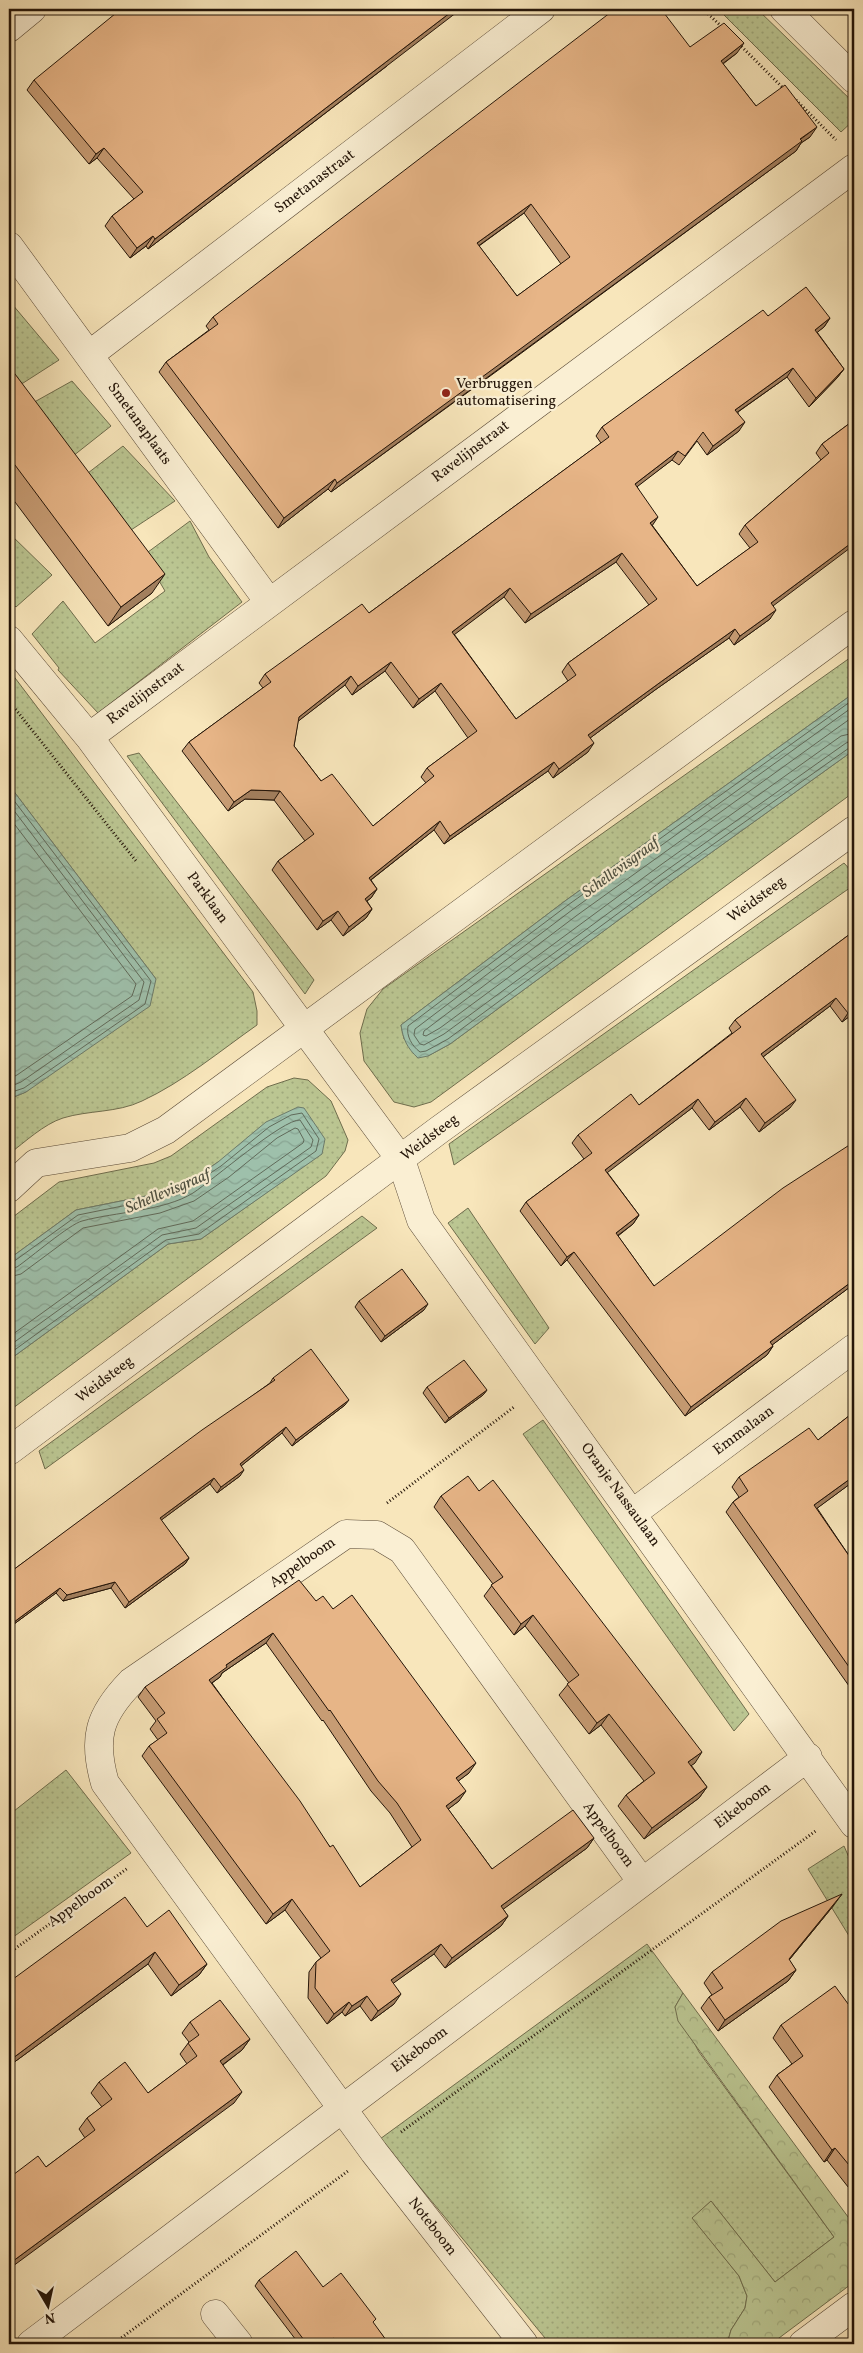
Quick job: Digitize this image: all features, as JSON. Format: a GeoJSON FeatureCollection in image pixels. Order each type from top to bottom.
{"type":"FeatureCollection","features":[{"type":"Feature","properties":{"kind":"street"},"geometry":{"type":"LineString","coordinates":[[9,28],[32,9]]}},
{"type":"Feature","properties":{"kind":"street","name":"Smetanastraat"},"geometry":{"type":"LineString","coordinates":[[89,356],[541,9]]}},
{"type":"Feature","properties":{"kind":"street"},"geometry":{"type":"LineString","coordinates":[[784,9],[854,79]]}},
{"type":"Feature","properties":{"kind":"street","name":"Ravelijnstraat"},"geometry":{"type":"LineString","coordinates":[[89,737],[854,168]]}},
{"type":"Feature","properties":{"kind":"street","name":"Smetanaplaats"},"geometry":{"type":"LineString","coordinates":[[9,246],[269,602]]}},
{"type":"Feature","properties":{"kind":"street"},"geometry":{"type":"LineString","coordinates":[[9,1188],[36,1163],[130,1148],[166,1130],[854,624]]}},
{"type":"Feature","properties":{"kind":"street","name":"Parklaan"},"geometry":{"type":"LineString","coordinates":[[9,640],[89,737],[401,1160]]}},
{"type":"Feature","properties":{"kind":"street","name":"Weidsteeg"},"geometry":{"type":"LineString","coordinates":[[9,1451],[439,1130],[854,830]]}},
{"type":"Feature","properties":{"kind":"street","name":"Oranje Nassaulaan"},"geometry":{"type":"LineString","coordinates":[[401,1160],[421,1220],[851,1816]]}},
{"type":"Feature","properties":{"kind":"street","name":"Emmalaan"},"geometry":{"type":"LineString","coordinates":[[633,1513],[854,1348]]}},
{"type":"Feature","properties":{"kind":"street","name":"Appelboom"},"geometry":{"type":"LineString","coordinates":[[342,2109],[105,1783],[100,1764],[102,1724],[112,1702],[130,1682],[346,1534],[377,1535],[402,1550],[642,1882]]}},
{"type":"Feature","properties":{"kind":"street","name":"Eikeboom"},"geometry":{"type":"LineString","coordinates":[[31,2344],[808,1757]]}},
{"type":"Feature","properties":{"kind":"street","name":"Noteboom"},"geometry":{"type":"LineString","coordinates":[[342,2109],[524,2344]]}},
{"type":"Feature","properties":{"kind":"street"},"geometry":{"type":"LineString","coordinates":[[803,2344],[854,2306]]}},
{"type":"Feature","properties":{"kind":"street"},"geometry":{"type":"LineString","coordinates":[[215,2314],[239,2344]]}},
{"type":"Feature","properties":{"kind":"path"},"geometry":{"type":"LineString","coordinates":[[703,9],[724,29]]}},
{"type":"Feature","properties":{"kind":"path"},"geometry":{"type":"LineString","coordinates":[[738,43],[786,90]]}},
{"type":"Feature","properties":{"kind":"path"},"geometry":{"type":"LineString","coordinates":[[792,97],[840,144]]}},
{"type":"Feature","properties":{"kind":"path"},"geometry":{"type":"LineString","coordinates":[[346,1534],[542,1386]]}},
{"type":"Feature","properties":{"kind":"path"},"geometry":{"type":"LineString","coordinates":[[113,2344],[374,2152],[851,1816]]}},
{"type":"Feature","properties":{"kind":"path","name":"Appelboom"},"geometry":{"type":"LineString","coordinates":[[9,1953],[153,1850]]}},
{"type":"Feature","properties":{"kind":"green space"},"geometry":{"type":"Polygon","coordinates":[[[718,9],[757,9],[854,103],[854,120],[841,132],[718,9]]]}},
{"type":"Feature","properties":{"kind":"green space"},"geometry":{"type":"Polygon","coordinates":[[[12,304],[59,360],[20,385],[9,371],[9,307],[12,304]]]}},
{"type":"Feature","properties":{"kind":"green space"},"geometry":{"type":"Polygon","coordinates":[[[72,381],[111,426],[73,456],[29,405],[72,381]]]}},
{"type":"Feature","properties":{"kind":"green space"},"geometry":{"type":"Polygon","coordinates":[[[123,446],[175,501],[131,530],[88,473],[123,446]]]}},
{"type":"Feature","properties":{"kind":"green space"},"geometry":{"type":"Polygon","coordinates":[[[190,521],[209,557],[242,602],[98,713],[58,670],[59,668],[32,634],[63,601],[95,643],[165,591],[144,555],[190,521]]]}},
{"type":"Feature","properties":{"kind":"green space"},"geometry":{"type":"Polygon","coordinates":[[[9,533],[52,575],[16,607],[9,600],[9,533]]]}},
{"type":"Feature","properties":{"kind":"green space"},"geometry":{"type":"Polygon","coordinates":[[[854,655],[854,693],[565,901],[401,1025],[404,1039],[428,1056],[450,1044],[854,750],[854,792],[431,1102],[414,1107],[394,1102],[364,1061],[360,1033],[367,1009],[383,989],[854,655]]]}},
{"type":"Feature","properties":{"kind":"green space"},"geometry":{"type":"Polygon","coordinates":[[[9,670],[253,992],[257,1011],[257,1025],[172,1085],[142,1101],[123,1108],[63,1118],[49,1124],[9,1154],[9,1099],[26,1092],[156,979],[9,785],[9,670]]]}},
{"type":"Feature","properties":{"kind":"green space"},"geometry":{"type":"Polygon","coordinates":[[[139,753],[314,980],[305,994],[127,756],[139,753]]]}},
{"type":"Feature","properties":{"kind":"green space"},"geometry":{"type":"Polygon","coordinates":[[[844,863],[854,874],[854,885],[454,1165],[449,1144],[844,863]]]}},
{"type":"Feature","properties":{"kind":"green space"},"geometry":{"type":"Polygon","coordinates":[[[294,1078],[308,1080],[331,1101],[348,1140],[345,1151],[326,1176],[9,1411],[9,1360],[168,1244],[201,1239],[321,1154],[218,1162],[186,1184],[156,1194],[76,1210],[9,1259],[9,1220],[59,1182],[154,1163],[171,1156],[267,1087],[294,1078]]]}},
{"type":"Feature","properties":{"kind":"green space"},"geometry":{"type":"Polygon","coordinates":[[[468,1208],[549,1328],[535,1344],[448,1223],[468,1208]]]}},
{"type":"Feature","properties":{"kind":"green space"},"geometry":{"type":"Polygon","coordinates":[[[362,1216],[377,1228],[45,1469],[39,1451],[362,1216]]]}},
{"type":"Feature","properties":{"kind":"green space"},"geometry":{"type":"Polygon","coordinates":[[[543,1420],[749,1714],[734,1731],[523,1434],[543,1420]]]}},
{"type":"Feature","properties":{"kind":"green space"},"geometry":{"type":"Polygon","coordinates":[[[66,1770],[131,1853],[9,1940],[9,1815],[66,1770]]]}},
{"type":"Feature","properties":{"kind":"green space"},"geometry":{"type":"Polygon","coordinates":[[[844,1846],[854,1869],[854,1944],[808,1869],[844,1846]]]}},
{"type":"Feature","properties":{"kind":"green space"},"geometry":{"type":"Polygon","coordinates":[[[647,1944],[683,1993],[675,2007],[699,2052],[834,2237],[775,2282],[711,2201],[693,2218],[739,2276],[747,2296],[745,2308],[731,2330],[727,2344],[550,2344],[380,2139],[647,1944]]]}},
{"type":"Feature","properties":{"kind":"green space"},"geometry":{"type":"Polygon","coordinates":[[[683,1993],[854,2225],[854,2282],[771,2344],[727,2344],[731,2330],[745,2308],[747,2296],[739,2276],[692,2218],[711,2201],[775,2282],[834,2237],[678,2021],[675,2007],[683,1993]]]}},
{"type":"Feature","properties":{"kind":"water","name":"Schellevisgraaf"},"geometry":{"type":"Polygon","coordinates":[[[854,693],[854,750],[450,1044],[428,1056],[418,1058],[411,1051],[404,1039],[401,1025],[565,901],[854,693]]]}},
{"type":"Feature","properties":{"kind":"water"},"geometry":{"type":"Polygon","coordinates":[[[9,785],[156,979],[150,1006],[26,1092],[9,1099],[9,785]]]}},
{"type":"Feature","properties":{"kind":"water","name":"Schellevisgraaf"},"geometry":{"type":"Polygon","coordinates":[[[298,1107],[304,1108],[325,1139],[322,1154],[201,1239],[168,1244],[9,1360],[9,1259],[76,1210],[156,1194],[186,1184],[218,1162],[266,1122],[298,1107]]]}},
{"type":"Feature","properties":{"kind":"building"},"geometry":{"type":"Polygon","coordinates":[[[121,9],[455,9],[155,239],[153,236],[137,248],[112,216],[143,192],[104,148],[96,154],[34,80],[121,9]]]}},
{"type":"Feature","properties":{"kind":"building"},"geometry":{"type":"Polygon","coordinates":[[[615,9],[661,9],[690,47],[724,23],[744,43],[721,61],[756,106],[785,85],[817,127],[800,139],[802,141],[504,361],[337,483],[335,479],[284,518],[166,362],[218,324],[213,317],[615,9]],[[531,204],[477,243],[517,296],[570,257],[531,204]]]}},
{"type":"Feature","properties":{"kind":"building"},"geometry":{"type":"Polygon","coordinates":[[[806,287],[830,318],[815,330],[844,369],[816,398],[793,368],[735,410],[745,422],[713,446],[703,432],[685,456],[678,451],[635,484],[658,517],[650,523],[697,586],[758,542],[745,525],[829,453],[822,444],[854,420],[854,541],[771,603],[776,610],[740,636],[735,629],[588,735],[594,743],[559,769],[554,762],[450,836],[440,821],[369,878],[377,889],[365,899],[372,909],[349,927],[338,911],[323,921],[278,861],[314,834],[280,791],[251,790],[234,802],[189,742],[271,682],[265,674],[362,604],[369,613],[609,437],[602,427],[763,310],[768,316],[806,287]],[[622,553],[531,614],[510,588],[452,632],[516,719],[576,675],[568,663],[657,599],[622,553]],[[391,662],[358,686],[351,676],[299,717],[294,746],[321,781],[332,774],[373,826],[434,776],[427,768],[477,731],[441,683],[419,699],[391,662]]]}},
{"type":"Feature","properties":{"kind":"building"},"geometry":{"type":"Polygon","coordinates":[[[9,366],[165,574],[121,607],[9,457],[9,366]]]}},
{"type":"Feature","properties":{"kind":"building"},"geometry":{"type":"Polygon","coordinates":[[[854,931],[854,1009],[848,1013],[836,998],[761,1054],[796,1100],[765,1123],[746,1098],[715,1122],[698,1099],[605,1170],[639,1215],[616,1233],[654,1286],[783,1188],[854,1142],[854,1280],[770,1342],[773,1346],[691,1407],[574,1252],[567,1257],[526,1202],[592,1153],[578,1135],[631,1094],[639,1105],[741,1027],[735,1020],[854,931]]]}},
{"type":"Feature","properties":{"kind":"building"},"geometry":{"type":"Polygon","coordinates":[[[402,1269],[428,1304],[385,1336],[359,1301],[402,1269]]]}},
{"type":"Feature","properties":{"kind":"building"},"geometry":{"type":"Polygon","coordinates":[[[311,1349],[349,1400],[296,1440],[286,1427],[240,1464],[244,1470],[221,1487],[214,1478],[160,1518],[189,1558],[129,1602],[115,1582],[67,1595],[60,1588],[14,1622],[9,1614],[9,1573],[202,1430],[275,1380],[273,1378],[311,1349]]]}},
{"type":"Feature","properties":{"kind":"building"},"geometry":{"type":"Polygon","coordinates":[[[464,1360],[487,1390],[449,1418],[427,1387],[464,1360]]]}},
{"type":"Feature","properties":{"kind":"building"},"geometry":{"type":"Polygon","coordinates":[[[854,1412],[854,1476],[814,1505],[854,1563],[854,1674],[733,1502],[748,1491],[739,1477],[809,1428],[818,1440],[854,1412]]]}},
{"type":"Feature","properties":{"kind":"building"},"geometry":{"type":"Polygon","coordinates":[[[468,1476],[479,1491],[493,1480],[702,1752],[688,1762],[707,1787],[652,1828],[626,1795],[655,1773],[609,1714],[597,1723],[567,1684],[579,1675],[533,1615],[521,1624],[491,1585],[503,1577],[441,1496],[468,1476]]]}},
{"type":"Feature","properties":{"kind":"building"},"geometry":{"type":"Polygon","coordinates":[[[299,1580],[316,1601],[323,1596],[333,1609],[352,1595],[476,1763],[456,1778],[466,1791],[446,1806],[492,1869],[573,1810],[594,1838],[501,1906],[508,1916],[452,1958],[441,1944],[391,1980],[401,1994],[378,2011],[367,1996],[352,2006],[349,2002],[334,2014],[315,1988],[316,1962],[330,1951],[292,1899],[273,1914],[149,1746],[167,1733],[157,1719],[165,1713],[145,1687],[299,1580]],[[273,1633],[226,1665],[227,1667],[209,1680],[300,1801],[330,1847],[333,1845],[360,1887],[421,1840],[397,1803],[378,1781],[273,1633]]]}},
{"type":"Feature","properties":{"kind":"building"},"geometry":{"type":"Polygon","coordinates":[[[842,1894],[789,1959],[796,1970],[725,2020],[709,1997],[723,1988],[712,1972],[781,1921],[842,1894]]]}},
{"type":"Feature","properties":{"kind":"building"},"geometry":{"type":"Polygon","coordinates":[[[125,1897],[147,1927],[169,1910],[207,1964],[179,1985],[155,1952],[9,2061],[9,1982],[125,1897]]]}},
{"type":"Feature","properties":{"kind":"building"},"geometry":{"type":"Polygon","coordinates":[[[835,1986],[854,2012],[854,2024],[851,2026],[854,2030],[854,2171],[835,2148],[832,2150],[777,2075],[803,2056],[781,2025],[835,1986]]]}},
{"type":"Feature","properties":{"kind":"building"},"geometry":{"type":"Polygon","coordinates":[[[220,2000],[250,2039],[220,2061],[242,2092],[9,2264],[9,2178],[38,2156],[46,2167],[95,2130],[87,2118],[112,2099],[99,2082],[125,2062],[148,2093],[197,2056],[188,2043],[199,2035],[190,2022],[220,2000]]]}},
{"type":"Feature","properties":{"kind":"building"},"geometry":{"type":"Polygon","coordinates":[[[296,2251],[323,2287],[341,2273],[376,2319],[373,2322],[389,2344],[339,2344],[334,2338],[326,2344],[307,2344],[259,2280],[296,2251]]]}},
{"type":"Feature","properties":{"kind":"place","name":"Verbruggen automatisering"},"geometry":{"type":"Point","coordinates":[446,393]}}]}
